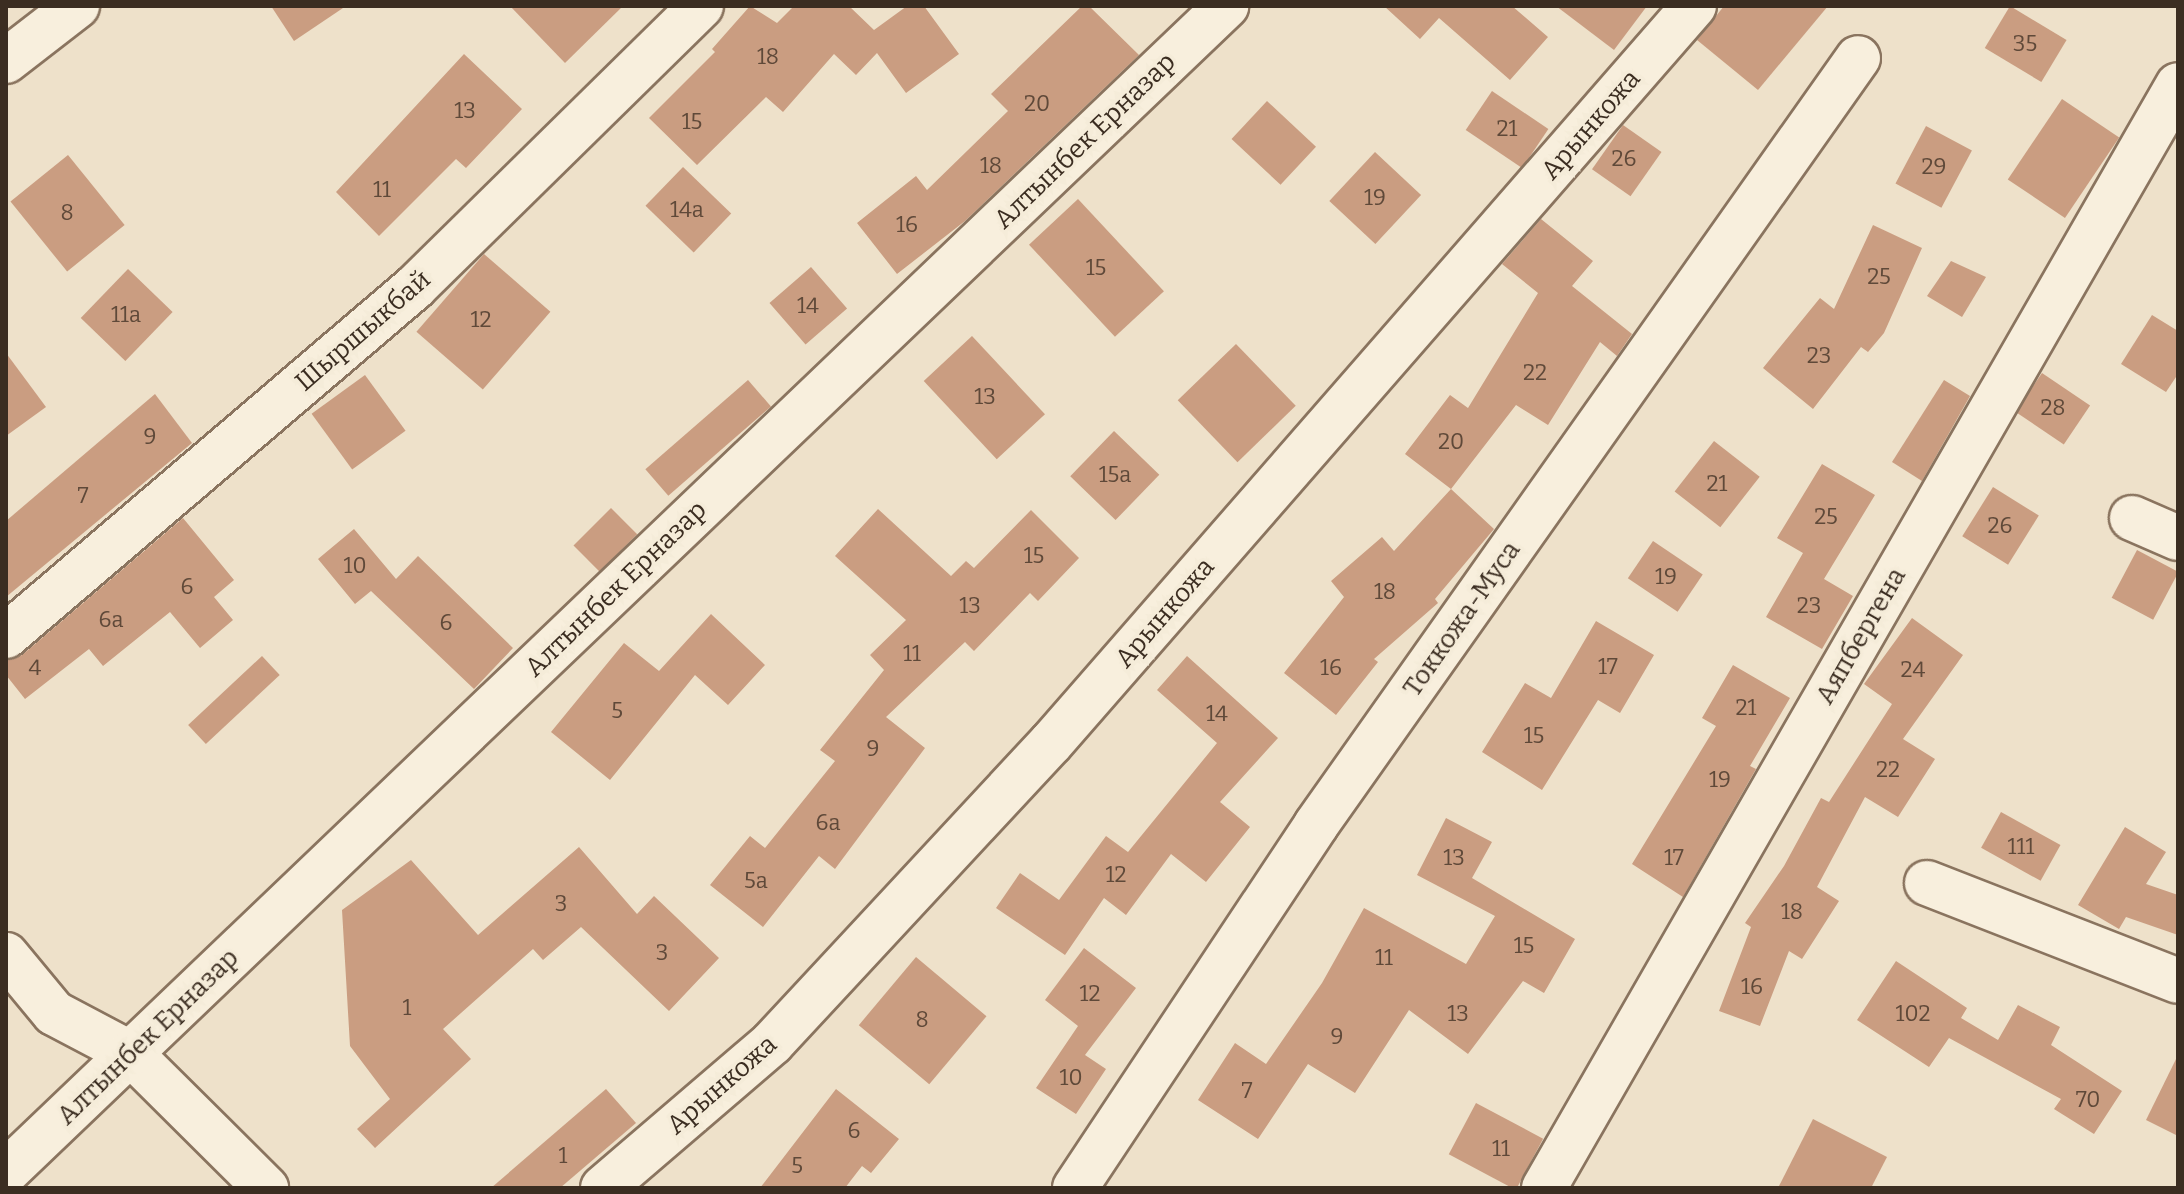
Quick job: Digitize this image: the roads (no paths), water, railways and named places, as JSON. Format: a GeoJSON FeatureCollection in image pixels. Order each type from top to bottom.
{"type":"FeatureCollection","features":[{"type":"Feature","properties":{"kind":"street"},"geometry":{"type":"LineString","coordinates":[[6,61],[77,6]]}},
{"type":"Feature","properties":{"kind":"street","name":"Шыршыкбай"},"geometry":{"type":"LineString","coordinates":[[6,636],[415,287],[701,6]]}},
{"type":"Feature","properties":{"kind":"street","name":"Алтынбек Ерназар"},"geometry":{"type":"LineString","coordinates":[[6,1172],[1226,6]]}},
{"type":"Feature","properties":{"kind":"street","name":"Арынкожа"},"geometry":{"type":"LineString","coordinates":[[603,1188],[772,1043],[1051,743],[1694,6]]}},
{"type":"Feature","properties":{"kind":"street","name":"Токкожа-Муса"},"geometry":{"type":"LineString","coordinates":[[1075,1188],[1316,825],[1858,58]]}},
{"type":"Feature","properties":{"kind":"street","name":"Аяпбергена"},"geometry":{"type":"LineString","coordinates":[[1544,1188],[2178,85]]}},
{"type":"Feature","properties":{"kind":"street"},"geometry":{"type":"LineString","coordinates":[[2132,518],[2178,538]]}},
{"type":"Feature","properties":{"kind":"street"},"geometry":{"type":"LineString","coordinates":[[1927,883],[2178,981]]}},
{"type":"Feature","properties":{"kind":"street"},"geometry":{"type":"LineString","coordinates":[[6,955],[54,1013],[130,1053],[266,1188]]}}]}
